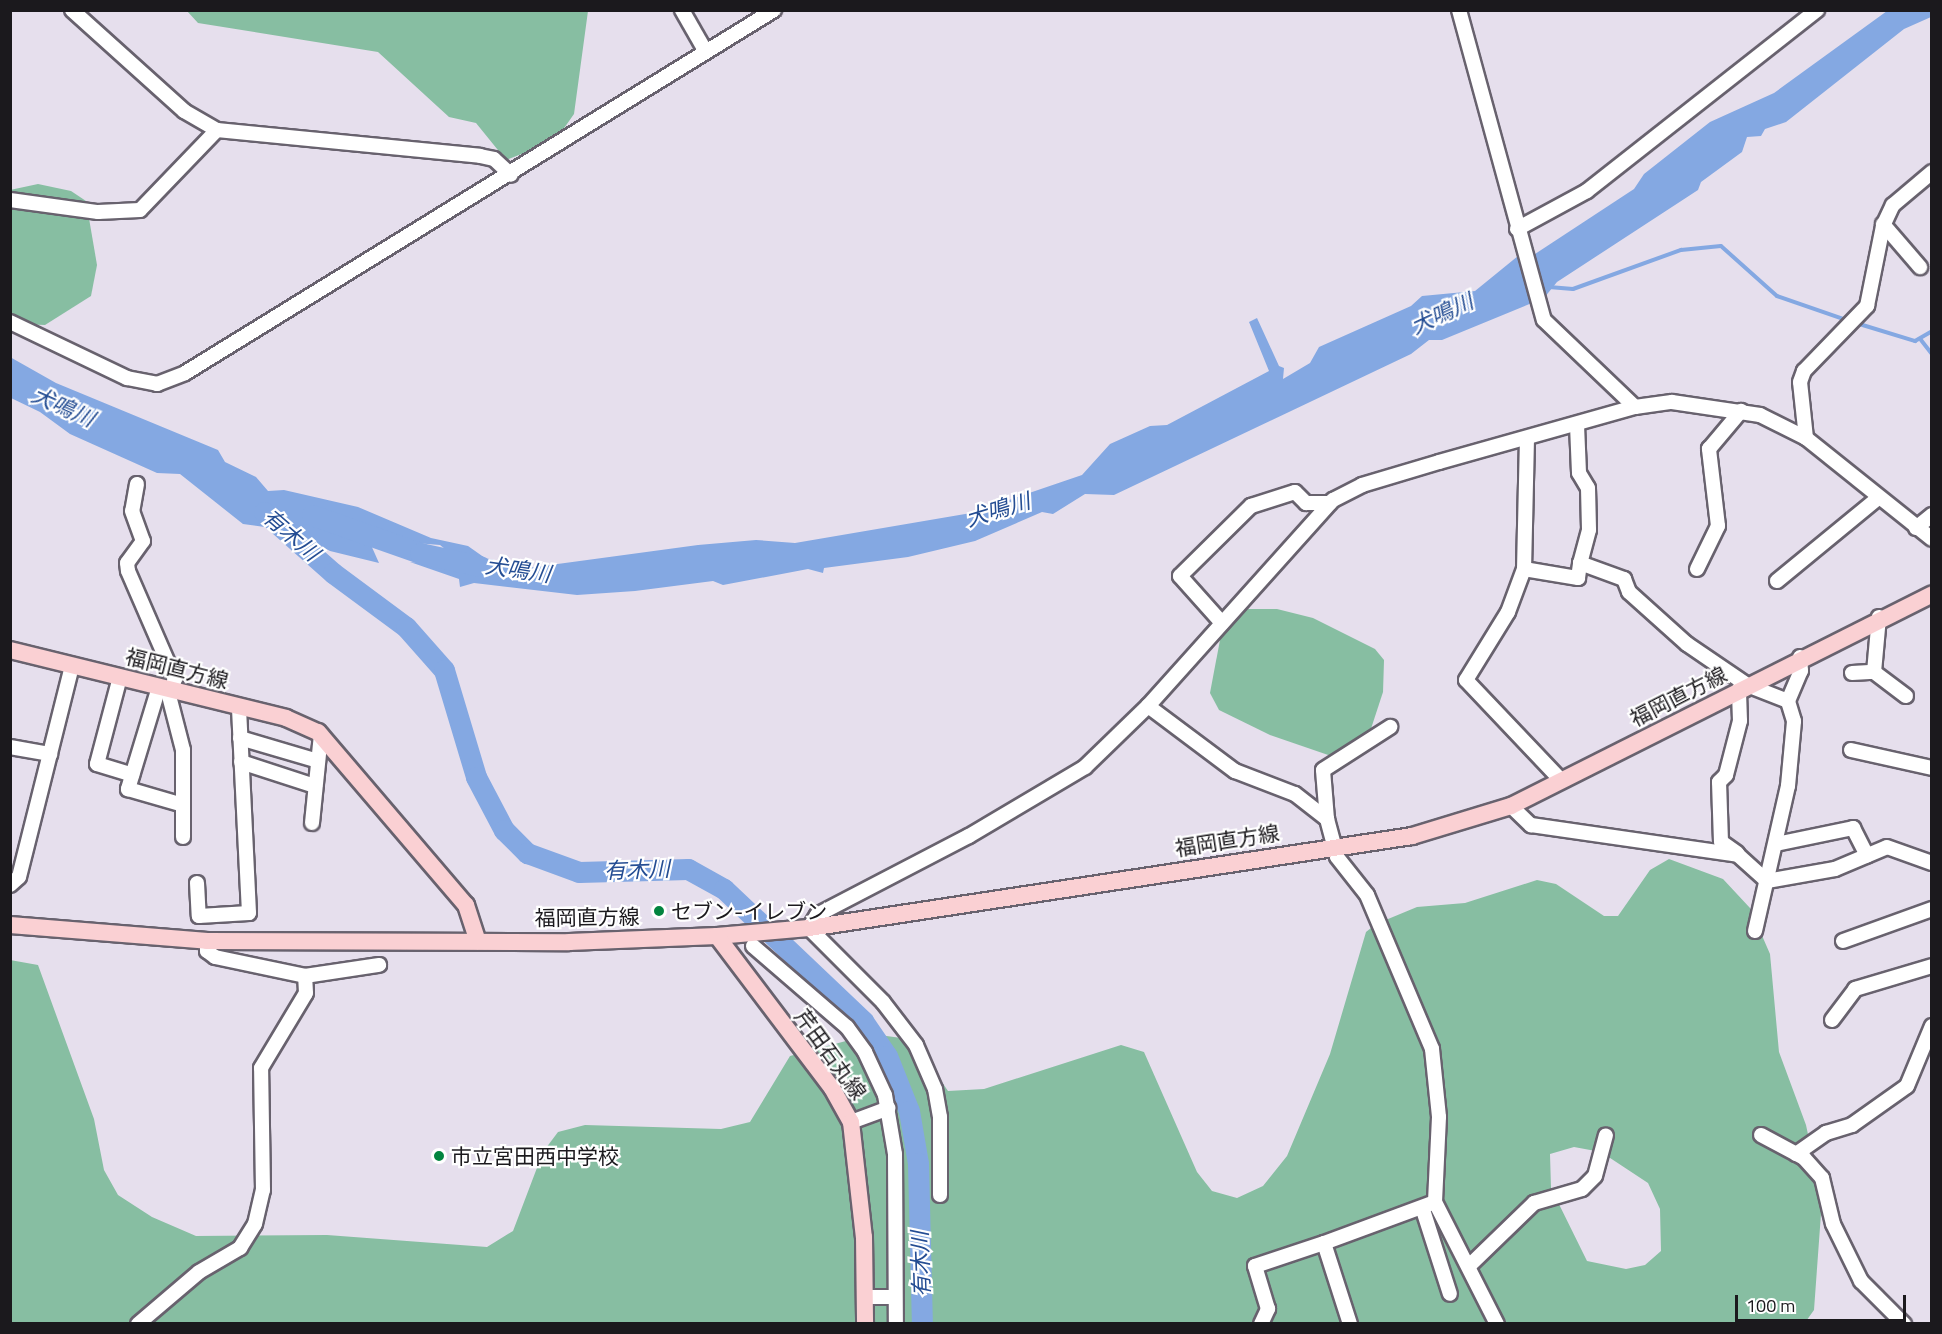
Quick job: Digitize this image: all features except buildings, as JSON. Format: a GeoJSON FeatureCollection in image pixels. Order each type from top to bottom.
{"type":"FeatureCollection","features":[{"type":"Feature","properties":{"kind":"main road","name":"福岡直方線"},"geometry":{"type":"LineString","coordinates":[[10,925],[207,941],[478,941],[717,936],[747,940],[803,928],[1442,829],[1511,806],[1879,617],[1932,594]]}},
{"type":"Feature","properties":{"kind":"main road","name":"福岡直方線"},"geometry":{"type":"LineString","coordinates":[[10,650],[286,718],[321,734],[466,905],[478,941]]}},
{"type":"Feature","properties":{"kind":"main road","name":"芹田石丸線"},"geometry":{"type":"LineString","coordinates":[[717,936],[832,1088],[851,1122],[862,1205],[865,1323]]}},
{"type":"Feature","properties":{"kind":"street"},"geometry":{"type":"LineString","coordinates":[[72,10],[184,111],[217,130],[480,156],[494,159],[511,175]]}},
{"type":"Feature","properties":{"kind":"street"},"geometry":{"type":"LineString","coordinates":[[682,10],[706,52]]}},
{"type":"Feature","properties":{"kind":"street"},"geometry":{"type":"LineString","coordinates":[[10,322],[127,378],[157,384],[217,355],[774,10]]}},
{"type":"Feature","properties":{"kind":"street"},"geometry":{"type":"LineString","coordinates":[[1460,10],[1517,229],[1544,320],[1635,407]]}},
{"type":"Feature","properties":{"kind":"street"},"geometry":{"type":"LineString","coordinates":[[1517,229],[1587,191],[1817,10]]}},
{"type":"Feature","properties":{"kind":"street"},"geometry":{"type":"LineString","coordinates":[[10,200],[98,212],[140,210],[217,130]]}},
{"type":"Feature","properties":{"kind":"street"},"geometry":{"type":"LineString","coordinates":[[1806,438],[1800,382],[1804,371],[1867,306],[1883,224],[1893,205],[1932,172]]}},
{"type":"Feature","properties":{"kind":"street"},"geometry":{"type":"LineString","coordinates":[[1883,224],[1920,267]]}},
{"type":"Feature","properties":{"kind":"street"},"geometry":{"type":"LineString","coordinates":[[940,1195],[940,1117],[935,1089],[916,1045],[889,1008],[803,928],[818,915],[1047,793],[1109,747],[1330,503],[1362,485],[1635,407],[1671,402],[1760,415],[1806,438],[1932,539]]}},
{"type":"Feature","properties":{"kind":"street"},"geometry":{"type":"LineString","coordinates":[[1697,570],[1718,526],[1709,449],[1741,411]]}},
{"type":"Feature","properties":{"kind":"street"},"geometry":{"type":"LineString","coordinates":[[1524,569],[1578,578],[1589,530],[1588,488],[1579,474],[1577,425]]}},
{"type":"Feature","properties":{"kind":"street"},"geometry":{"type":"LineString","coordinates":[[1527,438],[1524,569],[1508,612],[1466,680],[1562,781]]}},
{"type":"Feature","properties":{"kind":"street"},"geometry":{"type":"LineString","coordinates":[[137,484],[132,511],[143,541],[127,563],[128,571],[175,679],[166,688],[128,789],[183,805]]}},
{"type":"Feature","properties":{"kind":"street"},"geometry":{"type":"LineString","coordinates":[[1222,622],[1180,576],[1251,506],[1295,492],[1306,503],[1330,503]]}},
{"type":"Feature","properties":{"kind":"street"},"geometry":{"type":"LineString","coordinates":[[1777,581],[1878,498]]}},
{"type":"Feature","properties":{"kind":"street"},"geometry":{"type":"LineString","coordinates":[[1916,528],[1932,515]]}},
{"type":"Feature","properties":{"kind":"street"},"geometry":{"type":"LineString","coordinates":[[1580,563],[1624,579],[1629,592],[1687,644],[1743,687],[1788,701]]}},
{"type":"Feature","properties":{"kind":"street"},"geometry":{"type":"LineString","coordinates":[[1874,672],[1879,617]]}},
{"type":"Feature","properties":{"kind":"street"},"geometry":{"type":"LineString","coordinates":[[1755,930],[1776,844],[1794,721],[1788,701],[1801,671],[1800,657]]}},
{"type":"Feature","properties":{"kind":"street"},"geometry":{"type":"LineString","coordinates":[[10,885],[19,877],[72,666]]}},
{"type":"Feature","properties":{"kind":"street"},"geometry":{"type":"LineString","coordinates":[[1852,673],[1874,672],[1906,696]]}},
{"type":"Feature","properties":{"kind":"street"},"geometry":{"type":"LineString","coordinates":[[120,677],[97,764],[132,775]]}},
{"type":"Feature","properties":{"kind":"street"},"geometry":{"type":"LineString","coordinates":[[1743,687],[1740,721],[1726,775],[1719,782],[1721,842],[1767,881]]}},
{"type":"Feature","properties":{"kind":"street"},"geometry":{"type":"LineString","coordinates":[[166,688],[183,750],[183,837]]}},
{"type":"Feature","properties":{"kind":"street"},"geometry":{"type":"LineString","coordinates":[[197,884],[199,916],[249,913],[239,706]]}},
{"type":"Feature","properties":{"kind":"street"},"geometry":{"type":"LineString","coordinates":[[1148,706],[1235,771],[1295,794],[1327,819]]}},
{"type":"Feature","properties":{"kind":"street"},"geometry":{"type":"LineString","coordinates":[[1390,727],[1323,770],[1327,819],[1335,846],[1346,870],[1367,895],[1432,1049],[1439,1117],[1429,1206],[1450,1294]]}},
{"type":"Feature","properties":{"kind":"street"},"geometry":{"type":"LineString","coordinates":[[312,823],[321,734]]}},
{"type":"Feature","properties":{"kind":"street"},"geometry":{"type":"LineString","coordinates":[[240,738],[318,762]]}},
{"type":"Feature","properties":{"kind":"street"},"geometry":{"type":"LineString","coordinates":[[10,747],[50,754]]}},
{"type":"Feature","properties":{"kind":"street"},"geometry":{"type":"LineString","coordinates":[[1851,750],[1932,768]]}},
{"type":"Feature","properties":{"kind":"street"},"geometry":{"type":"LineString","coordinates":[[242,762],[315,786]]}},
{"type":"Feature","properties":{"kind":"street"},"geometry":{"type":"LineString","coordinates":[[1511,806],[1531,825],[1738,855]]}},
{"type":"Feature","properties":{"kind":"street"},"geometry":{"type":"LineString","coordinates":[[1776,844],[1853,828],[1867,856]]}},
{"type":"Feature","properties":{"kind":"street"},"geometry":{"type":"LineString","coordinates":[[1767,881],[1835,869],[1887,847],[1932,863]]}},
{"type":"Feature","properties":{"kind":"street"},"geometry":{"type":"LineString","coordinates":[[1843,941],[1932,909]]}},
{"type":"Feature","properties":{"kind":"street"},"geometry":{"type":"LineString","coordinates":[[747,940],[847,1027],[865,1052],[889,1108],[895,1154],[896,1323]]}},
{"type":"Feature","properties":{"kind":"street"},"geometry":{"type":"LineString","coordinates":[[207,941],[207,951],[215,957],[305,976],[379,965]]}},
{"type":"Feature","properties":{"kind":"street"},"geometry":{"type":"LineString","coordinates":[[1832,1020],[1855,989],[1932,966]]}},
{"type":"Feature","properties":{"kind":"street"},"geometry":{"type":"LineString","coordinates":[[138,1323],[199,1272],[240,1248],[255,1224],[263,1190],[261,1068],[303,1000],[305,976]]}},
{"type":"Feature","properties":{"kind":"street"},"geometry":{"type":"LineString","coordinates":[[1796,1154],[1826,1133],[1852,1125],[1907,1086],[1932,1026]]}},
{"type":"Feature","properties":{"kind":"street"},"geometry":{"type":"LineString","coordinates":[[851,1122],[889,1108]]}},
{"type":"Feature","properties":{"kind":"street"},"geometry":{"type":"LineString","coordinates":[[1469,1266],[1534,1203],[1582,1189],[1595,1176],[1606,1135]]}},
{"type":"Feature","properties":{"kind":"street"},"geometry":{"type":"LineString","coordinates":[[1761,1135],[1796,1154],[1822,1178],[1833,1224],[1861,1281],[1902,1321]]}},
{"type":"Feature","properties":{"kind":"street"},"geometry":{"type":"LineString","coordinates":[[1261,1323],[1268,1309],[1255,1266],[1429,1206]]}},
{"type":"Feature","properties":{"kind":"street"},"geometry":{"type":"LineString","coordinates":[[1429,1206],[1469,1266],[1497,1323]]}},
{"type":"Feature","properties":{"kind":"street"},"geometry":{"type":"LineString","coordinates":[[1324,1243],[1350,1323]]}},
{"type":"Feature","properties":{"kind":"street"},"geometry":{"type":"LineString","coordinates":[[865,1297],[895,1297]]}},
{"type":"Feature","properties":{"kind":"green space"},"geometry":{"type":"Polygon","coordinates":[[[187,11],[588,11],[574,114],[555,141],[506,160],[476,123],[449,117],[378,52],[198,23],[187,11]]]}},
{"type":"Feature","properties":{"kind":"green space"},"geometry":{"type":"Polygon","coordinates":[[[38,184],[71,191],[86,201],[97,265],[91,296],[45,325],[20,324],[11,320],[10,190],[38,184]]]}},
{"type":"Feature","properties":{"kind":"green space"},"geometry":{"type":"Polygon","coordinates":[[[1248,609],[1277,609],[1313,618],[1375,649],[1384,660],[1383,692],[1366,744],[1334,757],[1270,735],[1219,710],[1210,693],[1223,624],[1248,609]]]}},
{"type":"Feature","properties":{"kind":"green space"},"geometry":{"type":"Polygon","coordinates":[[[1669,859],[1723,879],[1750,908],[1770,954],[1779,1052],[1806,1125],[1822,1200],[1814,1310],[1804,1324],[11,1323],[10,960],[38,965],[94,1119],[104,1170],[118,1195],[152,1217],[196,1236],[327,1235],[487,1247],[513,1231],[543,1152],[558,1132],[585,1125],[721,1129],[750,1122],[790,1056],[872,1034],[923,1041],[929,1063],[948,1091],[984,1089],[1121,1045],[1144,1052],[1197,1172],[1212,1191],[1237,1198],[1263,1186],[1287,1156],[1330,1054],[1366,932],[1376,924],[1417,907],[1465,903],[1537,880],[1556,884],[1604,916],[1618,916],[1650,870],[1669,859]],[[1574,1147],[1550,1154],[1551,1188],[1587,1261],[1626,1269],[1645,1265],[1661,1251],[1660,1209],[1648,1183],[1601,1152],[1574,1147]]]}},
{"type":"Feature","properties":{"kind":"water"},"geometry":{"type":"Polygon","coordinates":[[[1887,11],[1931,11],[1931,17],[1904,29],[1786,122],[1765,129],[1761,136],[1747,137],[1742,152],[1701,182],[1698,190],[1557,282],[1544,298],[1442,340],[1429,340],[1411,354],[1114,495],[1085,494],[1053,514],[1042,512],[975,541],[908,557],[824,568],[823,573],[808,569],[723,585],[713,581],[635,591],[577,595],[474,583],[460,587],[459,579],[410,562],[453,566],[450,553],[440,545],[402,542],[338,522],[338,533],[371,545],[379,563],[330,551],[293,531],[243,524],[180,474],[157,473],[70,434],[40,412],[11,398],[10,357],[56,383],[218,450],[225,462],[256,477],[268,491],[284,490],[358,507],[431,538],[468,546],[485,558],[528,568],[698,545],[756,540],[795,543],[971,513],[1082,475],[1110,444],[1150,426],[1167,425],[1269,371],[1249,322],[1257,318],[1279,366],[1284,368],[1283,379],[1310,363],[1319,347],[1411,306],[1422,296],[1475,291],[1518,256],[1535,254],[1634,189],[1644,174],[1710,122],[1774,93],[1887,11]]]}},
{"type":"Feature","properties":{"kind":"waterway"},"geometry":{"type":"LineString","coordinates":[[1549,287],[1573,289],[1681,250],[1721,246],[1777,296],[1849,321]]}},
{"type":"Feature","properties":{"kind":"waterway"},"geometry":{"type":"LineString","coordinates":[[1856,323],[1915,341],[1932,331]]}},
{"type":"Feature","properties":{"kind":"waterway"},"geometry":{"type":"LineString","coordinates":[[1921,340],[1932,354]]}},
{"type":"Feature","properties":{"kind":"waterway","name":"有木川"},"geometry":{"type":"LineString","coordinates":[[264,512],[333,573],[406,627],[444,670],[476,777],[504,830],[527,853],[579,872],[688,869],[724,889],[863,1021],[887,1056],[909,1111],[918,1163],[922,1324]]}},
{"type":"Feature","properties":{"kind":"waterway","name":"犬鳴川"},"geometry":{"type":"LineString","coordinates":[[312,515],[420,553],[480,566]]}},
{"type":"Feature","properties":{"kind":"place","name":"セブン-イレブン"},"geometry":{"type":"Point","coordinates":[659,911]}},
{"type":"Feature","properties":{"kind":"place","name":"市立宮田西中学校"},"geometry":{"type":"Point","coordinates":[439,1156]}}]}
